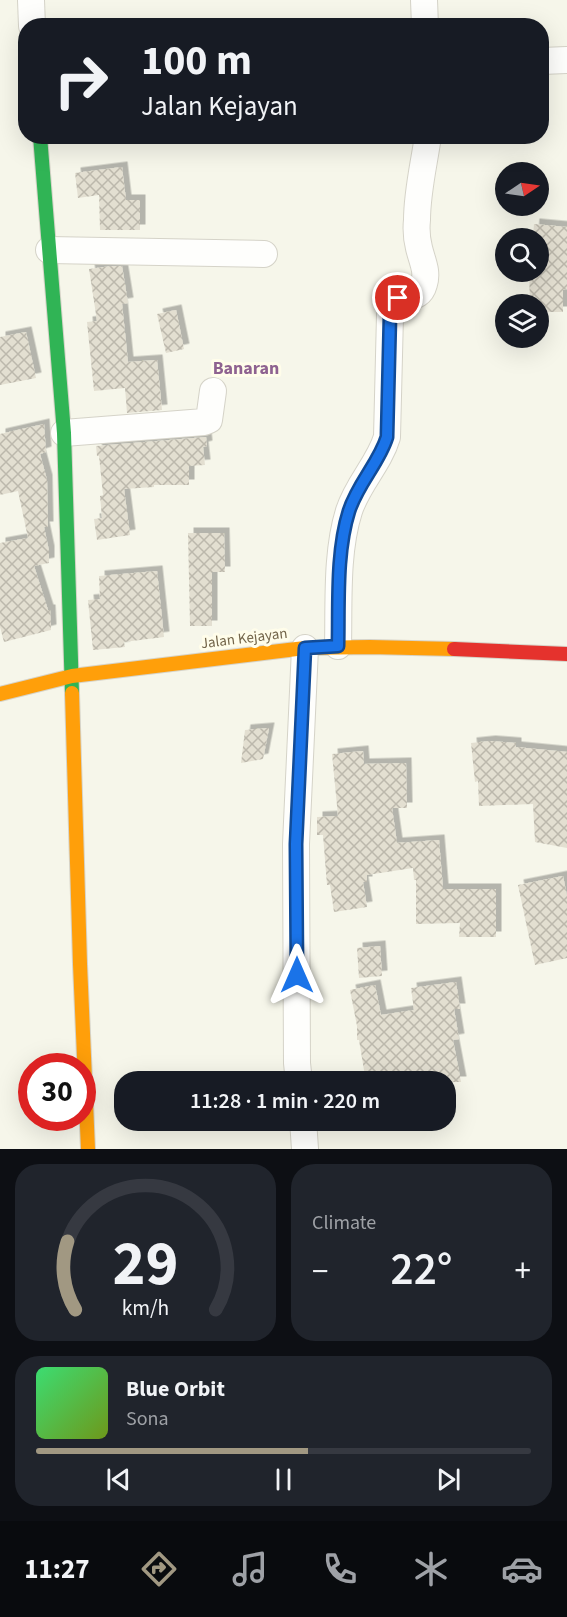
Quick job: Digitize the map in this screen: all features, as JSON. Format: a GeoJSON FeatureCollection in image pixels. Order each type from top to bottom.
{"type":"FeatureCollection","features":[{"type":"Feature","properties":{"kind":"street"},"geometry":{"type":"LineString","coordinates":[[31,0],[32,18]]}},
{"type":"Feature","properties":{"kind":"street"},"geometry":{"type":"LineString","coordinates":[[424,0],[424,18]]}},
{"type":"Feature","properties":{"kind":"street"},"geometry":{"type":"LineString","coordinates":[[549,61],[567,60]]}},
{"type":"Feature","properties":{"kind":"street"},"geometry":{"type":"LineString","coordinates":[[41,144],[64,433],[88,1149]]}},
{"type":"Feature","properties":{"kind":"street"},"geometry":{"type":"LineString","coordinates":[[338,646],[340,565],[344,533],[358,488],[383,450],[387,437],[392,305],[398,298],[417,295],[424,286],[426,273],[418,246],[417,220],[427,144]]}},
{"type":"Feature","properties":{"kind":"street"},"geometry":{"type":"LineString","coordinates":[[49,250],[264,254]]}},
{"type":"Feature","properties":{"kind":"street"},"geometry":{"type":"LineString","coordinates":[[64,433],[204,422],[209,420],[213,391]]}},
{"type":"Feature","properties":{"kind":"street","name":"Jalan Kejayan"},"geometry":{"type":"LineString","coordinates":[[0,694],[72,676],[305,648],[424,647],[567,654]]}},
{"type":"Feature","properties":{"kind":"street"},"geometry":{"type":"LineString","coordinates":[[298,1071],[296,844],[305,648]]}},
{"type":"Feature","properties":{"kind":"street"},"geometry":{"type":"LineString","coordinates":[[304,1131],[305,1149]]}},
{"type":"Feature","properties":{"kind":"building"},"geometry":{"type":"Polygon","coordinates":[[[122,167],[126,200],[140,200],[140,230],[100,230],[99,195],[78,198],[75,173],[122,167]]]}},
{"type":"Feature","properties":{"kind":"building"},"geometry":{"type":"Polygon","coordinates":[[[534,224],[567,227],[567,289],[563,290],[563,312],[549,312],[549,294],[530,294],[529,282],[549,282],[549,228],[534,228],[534,224]]]}},
{"type":"Feature","properties":{"kind":"building"},"geometry":{"type":"Polygon","coordinates":[[[122,266],[128,303],[122,304],[128,362],[157,360],[162,410],[127,413],[125,388],[94,391],[87,322],[97,321],[89,269],[122,266]]]}},
{"type":"Feature","properties":{"kind":"building"},"geometry":{"type":"Polygon","coordinates":[[[176,310],[184,349],[166,353],[157,314],[176,310]]]}},
{"type":"Feature","properties":{"kind":"building"},"geometry":{"type":"Polygon","coordinates":[[[26,332],[36,378],[0,385],[0,337],[26,332]]]}},
{"type":"Feature","properties":{"kind":"building"},"geometry":{"type":"Polygon","coordinates":[[[44,424],[46,452],[40,454],[47,480],[48,527],[44,527],[49,563],[34,566],[48,610],[50,610],[51,630],[4,642],[0,627],[0,543],[28,538],[18,491],[0,495],[0,434],[44,424]]]}},
{"type":"Feature","properties":{"kind":"building"},"geometry":{"type":"Polygon","coordinates":[[[206,437],[207,446],[203,447],[205,465],[189,466],[189,485],[154,485],[154,487],[124,489],[130,535],[97,540],[94,519],[102,518],[100,496],[103,495],[96,446],[206,437]]]}},
{"type":"Feature","properties":{"kind":"building"},"geometry":{"type":"Polygon","coordinates":[[[188,533],[224,533],[225,572],[212,572],[212,626],[190,626],[188,533]]]}},
{"type":"Feature","properties":{"kind":"building"},"geometry":{"type":"Polygon","coordinates":[[[157,571],[164,637],[124,642],[125,647],[93,650],[88,600],[100,599],[99,576],[157,571]]]}},
{"type":"Feature","properties":{"kind":"building"},"geometry":{"type":"Polygon","coordinates":[[[269,728],[263,759],[241,763],[245,730],[269,728]]]}},
{"type":"Feature","properties":{"kind":"building"},"geometry":{"type":"Polygon","coordinates":[[[490,741],[516,743],[516,747],[567,752],[567,848],[535,842],[533,804],[479,806],[478,781],[475,782],[471,743],[490,741]]]}},
{"type":"Feature","properties":{"kind":"building"},"geometry":{"type":"Polygon","coordinates":[[[363,751],[364,764],[406,763],[407,808],[392,808],[397,843],[439,840],[443,889],[496,889],[496,937],[459,937],[460,923],[416,924],[416,880],[414,880],[413,868],[367,875],[367,882],[363,882],[367,907],[334,912],[330,885],[327,885],[323,835],[317,835],[317,817],[338,816],[332,754],[363,751]]]}},
{"type":"Feature","properties":{"kind":"building"},"geometry":{"type":"Polygon","coordinates":[[[563,876],[567,896],[567,958],[535,965],[518,885],[563,876]]]}},
{"type":"Feature","properties":{"kind":"building"},"geometry":{"type":"Polygon","coordinates":[[[380,946],[382,976],[359,978],[357,948],[380,946]]]}},
{"type":"Feature","properties":{"kind":"building"},"geometry":{"type":"Polygon","coordinates":[[[456,982],[460,1009],[454,1009],[459,1039],[453,1040],[461,1082],[456,1082],[456,1071],[364,1071],[350,990],[375,985],[381,1015],[414,1010],[411,988],[456,982]]]}},
{"type":"Feature","properties":{"kind":"traffic: fast"},"geometry":{"type":"LineString","coordinates":[[41,144],[64,433],[72,693]]}},
{"type":"Feature","properties":{"kind":"traffic: slow"},"geometry":{"type":"LineString","coordinates":[[0,694],[72,676],[305,648],[454,649]]}},
{"type":"Feature","properties":{"kind":"traffic: slow"},"geometry":{"type":"LineString","coordinates":[[72,693],[88,1149]]}},
{"type":"Feature","properties":{"kind":"traffic: jam"},"geometry":{"type":"LineString","coordinates":[[454,649],[567,654]]}},
{"type":"Feature","properties":{"kind":"district","name":"Banaran"},"geometry":{"type":"Point","coordinates":[246,368]}},
{"type":"Feature","properties":{"kind":"route"},"geometry":{"type":"LineString","coordinates":[[297,975],[296,844],[305,648],[338,646],[340,565],[344,533],[358,488],[383,450],[387,437],[390,315],[392,305],[398,298]]}}]}
